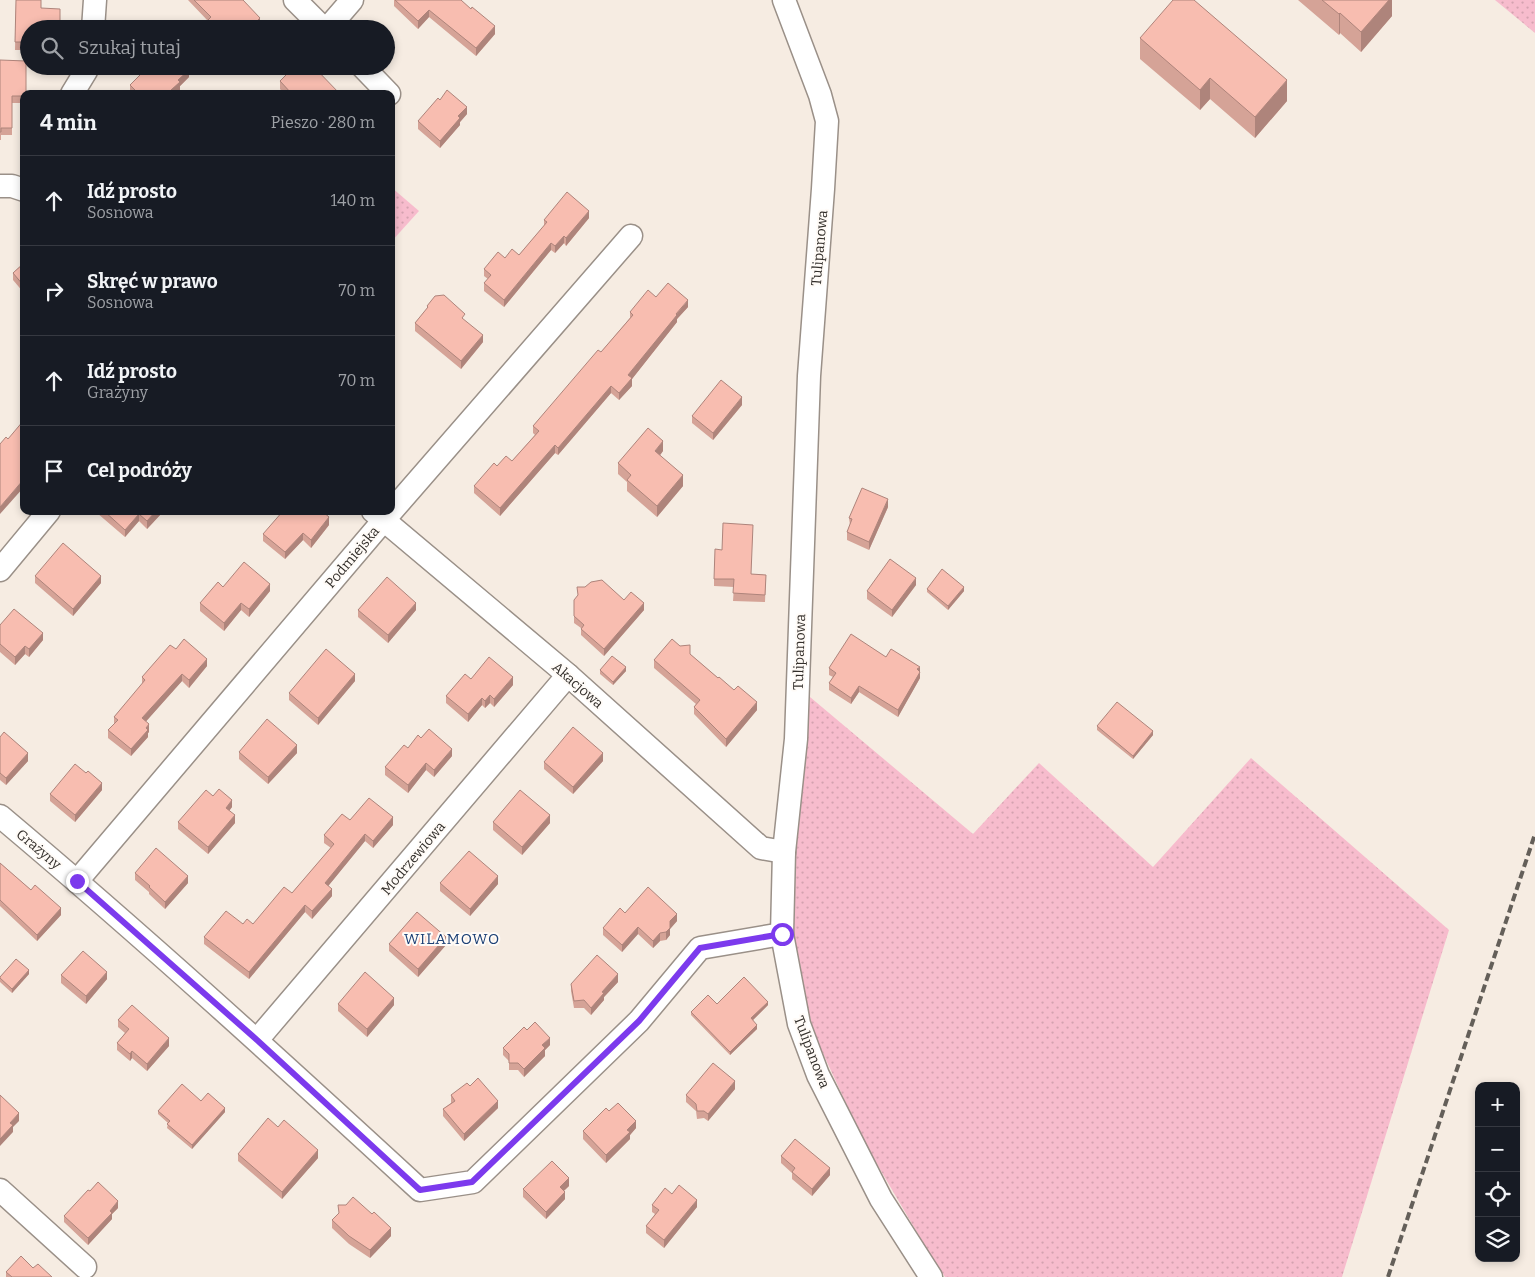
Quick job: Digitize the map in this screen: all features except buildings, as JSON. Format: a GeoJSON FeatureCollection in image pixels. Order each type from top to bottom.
{"type":"FeatureCollection","features":[{"type":"Feature","properties":{"kind":"street"},"geometry":{"type":"LineString","coordinates":[[94,20],[95,0]]}},
{"type":"Feature","properties":{"kind":"street"},"geometry":{"type":"LineString","coordinates":[[295,0],[316,20]]}},
{"type":"Feature","properties":{"kind":"street"},"geometry":{"type":"LineString","coordinates":[[334,20],[352,0]]}},
{"type":"Feature","properties":{"kind":"street","name":"Tulipanowa"},"geometry":{"type":"LineString","coordinates":[[784,0],[820,95],[827,121],[808,376],[796,740],[784,852],[782,934],[799,1024],[818,1075],[881,1199],[931,1277]]}},
{"type":"Feature","properties":{"kind":"street"},"geometry":{"type":"LineString","coordinates":[[74,90],[84,75]]}},
{"type":"Feature","properties":{"kind":"street"},"geometry":{"type":"LineString","coordinates":[[371,75],[385,90]]}},
{"type":"Feature","properties":{"kind":"street","name":"Podmiejska"},"geometry":{"type":"LineString","coordinates":[[395,497],[631,236]]}},
{"type":"Feature","properties":{"kind":"street"},"geometry":{"type":"LineString","coordinates":[[0,570],[46,515]]}},
{"type":"Feature","properties":{"kind":"street","name":"Akacjowa"},"geometry":{"type":"LineString","coordinates":[[378,516],[568,676],[761,848],[784,852]]}},
{"type":"Feature","properties":{"kind":"street","name":"Podmiejska"},"geometry":{"type":"LineString","coordinates":[[77,881],[378,516]]}},
{"type":"Feature","properties":{"kind":"street","name":"Modrzewiowa"},"geometry":{"type":"LineString","coordinates":[[257,1040],[568,676]]}},
{"type":"Feature","properties":{"kind":"street","name":"Grażyny"},"geometry":{"type":"LineString","coordinates":[[0,816],[77,881],[257,1040],[420,1190],[472,1182],[639,1021],[700,948],[782,934]]}},
{"type":"Feature","properties":{"kind":"street"},"geometry":{"type":"LineString","coordinates":[[0,1190],[85,1267]]}},
{"type":"Feature","properties":{"kind":"shaded area"},"geometry":{"type":"Polygon","coordinates":[[[1495,0],[1535,0],[1535,33],[1495,0]]]}},
{"type":"Feature","properties":{"kind":"shaded area"},"geometry":{"type":"Polygon","coordinates":[[[395,190],[419,211],[395,238],[395,190]]]}},
{"type":"Feature","properties":{"kind":"shaded area"},"geometry":{"type":"Polygon","coordinates":[[[810,697],[973,834],[1039,763],[1153,867],[1251,758],[1449,930],[1342,1277],[945,1277],[864,1142],[814,1034],[786,921],[810,697]]]}},
{"type":"Feature","properties":{"kind":"railway"},"geometry":{"type":"LineString","coordinates":[[1388,1277],[1535,834]]}},
{"type":"Feature","properties":{"kind":"district","name":"WILAMOWO"},"geometry":{"type":"Point","coordinates":[452,939]}},
{"type":"Feature","properties":{"kind":"route"},"geometry":{"type":"LineString","coordinates":[[77,881],[257,1040],[420,1190],[472,1182],[639,1021],[700,948],[782,934]]}}]}
